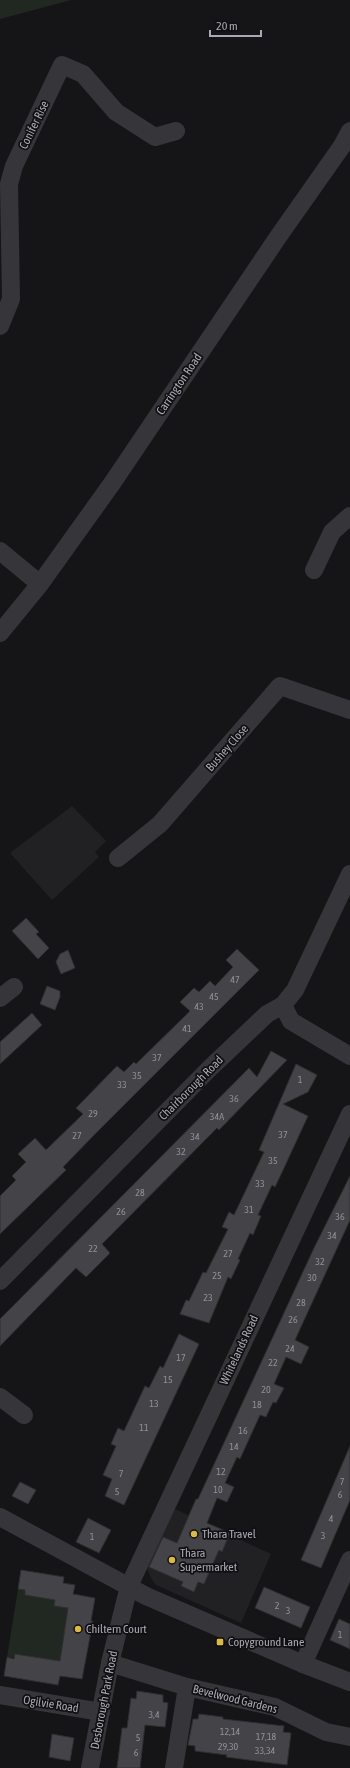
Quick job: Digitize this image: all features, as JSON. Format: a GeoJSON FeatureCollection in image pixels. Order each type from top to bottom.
{"type":"FeatureCollection","features":[{"type":"Feature","properties":{"kind":"street","name":"Conifer Rise"},"geometry":{"type":"LineString","coordinates":[[0,326],[11,299],[12,268],[9,184],[14,166],[62,64],[83,74],[116,112],[155,137],[176,131]]}},
{"type":"Feature","properties":{"kind":"street","name":"Carrington Road"},"geometry":{"type":"LineString","coordinates":[[0,633],[40,584],[113,482],[278,237],[342,146],[350,130]]}},
{"type":"Feature","properties":{"kind":"street"},"geometry":{"type":"LineString","coordinates":[[314,570],[332,532],[350,516]]}},
{"type":"Feature","properties":{"kind":"street"},"geometry":{"type":"LineString","coordinates":[[0,551],[40,584]]}},
{"type":"Feature","properties":{"kind":"street","name":"Bushey Close"},"geometry":{"type":"LineString","coordinates":[[118,858],[160,824],[280,686],[350,710]]}},
{"type":"Feature","properties":{"kind":"street","name":"Chairborough Road"},"geometry":{"type":"LineString","coordinates":[[0,1281],[209,1069],[267,1014],[283,1005],[295,990],[350,874]]}},
{"type":"Feature","properties":{"kind":"street"},"geometry":{"type":"LineString","coordinates":[[283,1005],[291,1021],[350,1056]]}},
{"type":"Feature","properties":{"kind":"street","name":"Whitelands Road"},"geometry":{"type":"LineString","coordinates":[[129,1586],[350,1114]]}},
{"type":"Feature","properties":{"kind":"street"},"geometry":{"type":"LineString","coordinates":[[0,1397],[24,1415]]}},
{"type":"Feature","properties":{"kind":"street"},"geometry":{"type":"LineString","coordinates":[[0,1517],[146,1596],[303,1664],[350,1682]]}},
{"type":"Feature","properties":{"kind":"street"},"geometry":{"type":"LineString","coordinates":[[303,1664],[350,1560]]}},
{"type":"Feature","properties":{"kind":"street","name":"Desborough Park Road"},"geometry":{"type":"LineString","coordinates":[[90,1768],[110,1663],[129,1586]]}},
{"type":"Feature","properties":{"kind":"street","name":"Bevelwood Gardens"},"geometry":{"type":"LineString","coordinates":[[110,1663],[187,1687],[275,1707],[326,1732],[350,1737]]}},
{"type":"Feature","properties":{"kind":"street","name":"Bevelwood Gardens"},"geometry":{"type":"LineString","coordinates":[[174,1768],[187,1687]]}},
{"type":"Feature","properties":{"kind":"street","name":"Ogilvie Road"},"geometry":{"type":"LineString","coordinates":[[0,1695],[101,1712]]}},
{"type":"Feature","properties":{"kind":"shaded area"},"geometry":{"type":"Polygon","coordinates":[[[0,0],[71,0],[0,19],[0,0]]]}},
{"type":"Feature","properties":{"kind":"shaded area"},"geometry":{"type":"Polygon","coordinates":[[[72,806],[106,841],[95,852],[99,857],[52,900],[10,853],[72,806]]]}},
{"type":"Feature","properties":{"kind":"shaded area"},"geometry":{"type":"Polygon","coordinates":[[[175,1509],[271,1554],[241,1623],[156,1585],[152,1580],[146,1566],[159,1535],[175,1509]]]}},
{"type":"Feature","properties":{"kind":"shaded area"},"geometry":{"type":"Polygon","coordinates":[[[18,1589],[25,1590],[25,1595],[52,1595],[73,1608],[66,1622],[62,1647],[66,1649],[64,1662],[7,1657],[18,1589]]]}},
{"type":"Feature","properties":{"kind":"building"},"geometry":{"type":"Polygon","coordinates":[[[26,918],[39,932],[36,934],[49,948],[38,959],[12,931],[26,918]]]}},
{"type":"Feature","properties":{"kind":"building"},"geometry":{"type":"Polygon","coordinates":[[[237,949],[259,970],[63,1167],[66,1170],[0,1234],[0,1196],[16,1180],[12,1176],[26,1162],[18,1154],[35,1138],[46,1150],[83,1114],[76,1108],[117,1066],[124,1072],[134,1062],[136,1064],[190,1011],[180,1002],[194,988],[199,992],[210,981],[215,986],[233,967],[226,960],[237,949]]]}},
{"type":"Feature","properties":{"kind":"building"},"geometry":{"type":"Polygon","coordinates":[[[68,950],[75,968],[61,974],[56,962],[60,954],[68,950]]]}},
{"type":"Feature","properties":{"kind":"building"},"geometry":{"type":"Polygon","coordinates":[[[47,986],[60,991],[60,997],[55,1010],[40,1004],[47,986]]]}},
{"type":"Feature","properties":{"kind":"building"},"geometry":{"type":"Polygon","coordinates":[[[32,1013],[42,1025],[0,1064],[0,1042],[32,1013]]]}},
{"type":"Feature","properties":{"kind":"building"},"geometry":{"type":"Polygon","coordinates":[[[271,1051],[287,1060],[219,1130],[217,1128],[102,1244],[110,1253],[86,1277],[76,1268],[0,1346],[0,1319],[249,1068],[257,1077],[271,1051]]]}},
{"type":"Feature","properties":{"kind":"building"},"geometry":{"type":"Polygon","coordinates":[[[296,1064],[317,1075],[308,1092],[283,1104],[308,1116],[275,1187],[272,1185],[258,1215],[261,1216],[253,1235],[250,1233],[238,1259],[240,1260],[231,1279],[228,1277],[209,1323],[180,1314],[186,1300],[189,1301],[203,1272],[206,1273],[228,1229],[222,1227],[229,1212],[234,1215],[264,1152],[259,1150],[296,1064]]]}},
{"type":"Feature","properties":{"kind":"building"},"geometry":{"type":"Polygon","coordinates":[[[350,1176],[350,1220],[295,1340],[309,1347],[301,1364],[286,1357],[274,1384],[284,1388],[276,1403],[273,1402],[266,1417],[260,1415],[240,1459],[237,1457],[225,1483],[234,1487],[227,1502],[217,1498],[207,1523],[230,1533],[222,1552],[219,1550],[204,1584],[198,1582],[194,1592],[181,1586],[183,1582],[149,1567],[163,1537],[177,1543],[196,1499],[198,1499],[314,1248],[350,1176]]]}},
{"type":"Feature","properties":{"kind":"building"},"geometry":{"type":"Polygon","coordinates":[[[179,1334],[199,1344],[124,1505],[105,1496],[112,1479],[103,1475],[116,1446],[111,1444],[118,1428],[124,1431],[145,1386],[149,1388],[160,1366],[163,1368],[179,1334]]]}},
{"type":"Feature","properties":{"kind":"building"},"geometry":{"type":"Polygon","coordinates":[[[350,1446],[350,1500],[321,1568],[301,1560],[350,1446]]]}},
{"type":"Feature","properties":{"kind":"building"},"geometry":{"type":"Polygon","coordinates":[[[20,1482],[36,1490],[28,1504],[12,1496],[20,1482]]]}},
{"type":"Feature","properties":{"kind":"building"},"geometry":{"type":"Polygon","coordinates":[[[88,1518],[111,1530],[99,1553],[76,1542],[88,1518]]]}},
{"type":"Feature","properties":{"kind":"building","name":"Chiltern Court"},"geometry":{"type":"Polygon","coordinates":[[[21,1570],[64,1577],[63,1583],[75,1585],[73,1594],[95,1598],[91,1621],[93,1621],[82,1679],[60,1676],[58,1685],[4,1676],[7,1657],[14,1659],[15,1654],[60,1661],[68,1608],[54,1606],[55,1600],[25,1595],[25,1590],[18,1589],[21,1570]]]}},
{"type":"Feature","properties":{"kind":"building"},"geometry":{"type":"Polygon","coordinates":[[[264,1587],[310,1607],[301,1628],[255,1608],[264,1587]]]}},
{"type":"Feature","properties":{"kind":"building"},"geometry":{"type":"Polygon","coordinates":[[[339,1619],[350,1624],[350,1649],[330,1640],[339,1619]]]}},
{"type":"Feature","properties":{"kind":"building"},"geometry":{"type":"Polygon","coordinates":[[[137,1691],[163,1695],[163,1702],[168,1703],[165,1727],[145,1725],[140,1768],[117,1768],[122,1728],[127,1728],[131,1698],[136,1699],[137,1691]]]}},
{"type":"Feature","properties":{"kind":"building"},"geometry":{"type":"Polygon","coordinates":[[[199,1714],[223,1717],[223,1719],[284,1726],[283,1732],[291,1733],[287,1765],[226,1757],[227,1755],[195,1751],[195,1746],[188,1745],[193,1719],[198,1719],[199,1714]]]}},
{"type":"Feature","properties":{"kind":"building"},"geometry":{"type":"Polygon","coordinates":[[[52,1734],[74,1738],[70,1761],[49,1757],[52,1734]]]}},
{"type":"Feature","properties":{"kind":"place","name":"Thara Travel"},"geometry":{"type":"Point","coordinates":[194,1534]}},
{"type":"Feature","properties":{"kind":"place","name":"Thara Supermarket"},"geometry":{"type":"Point","coordinates":[172,1560]}},
{"type":"Feature","properties":{"kind":"place","name":"Chiltern Court"},"geometry":{"type":"Point","coordinates":[78,1629]}},
{"type":"Feature","properties":{"kind":"place","name":"Copyground Lane"},"geometry":{"type":"Point","coordinates":[220,1642]}}]}
